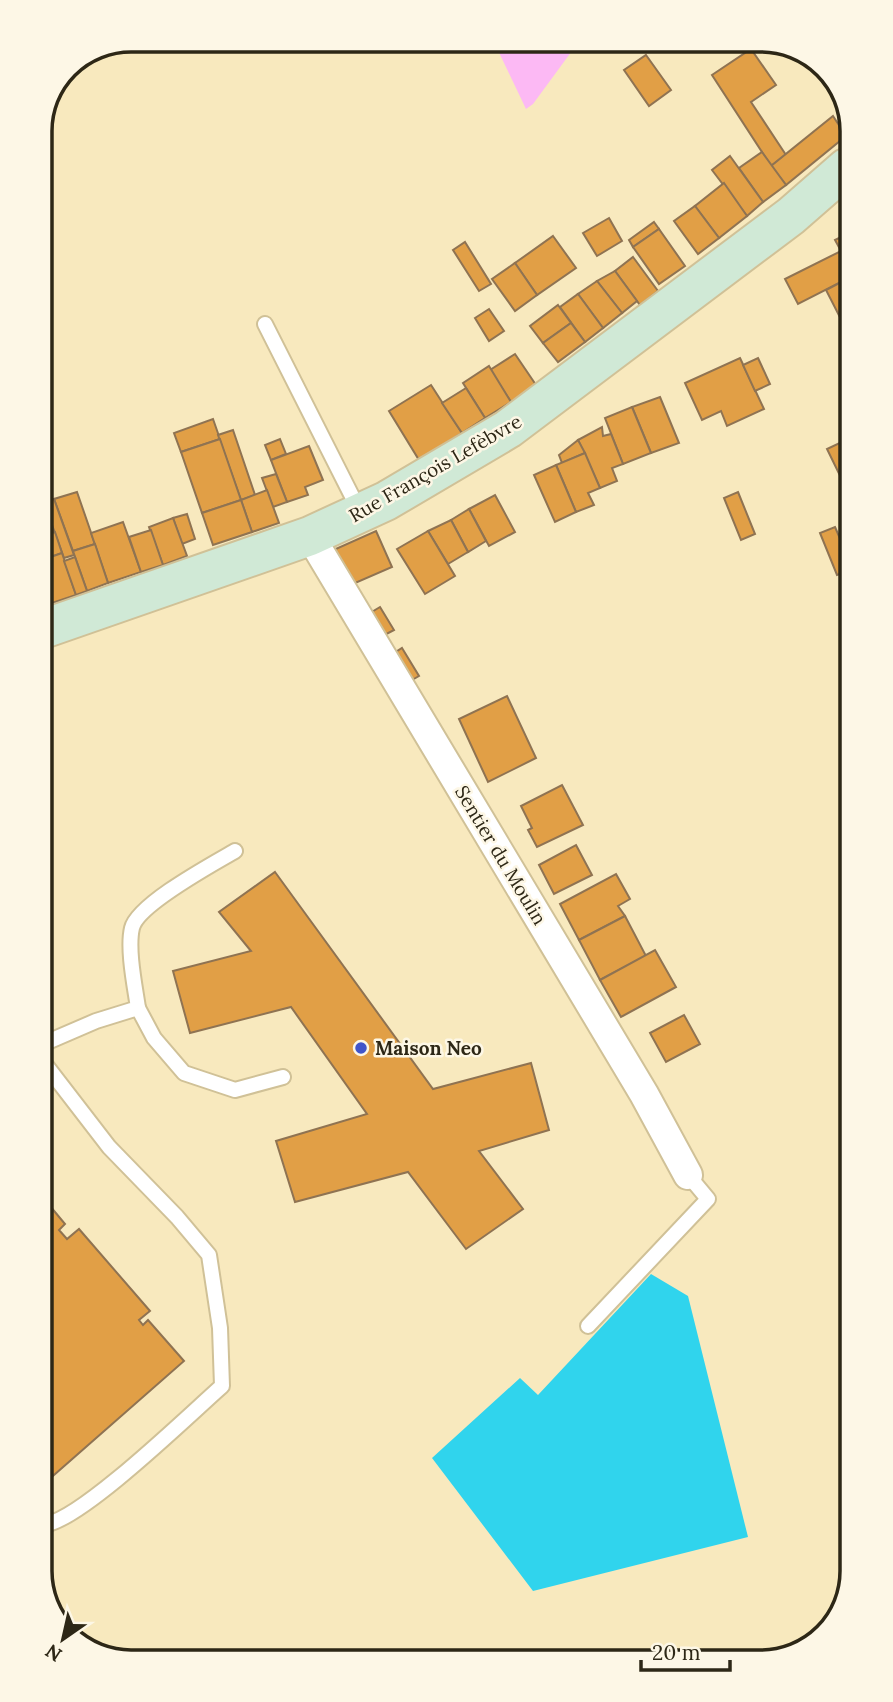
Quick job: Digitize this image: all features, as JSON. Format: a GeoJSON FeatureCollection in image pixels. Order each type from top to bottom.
{"type":"FeatureCollection","features":[{"type":"Feature","properties":{"kind":"main road","name":"Rue François Lefèbvre"},"geometry":{"type":"LineString","coordinates":[[53,626],[310,536],[361,513],[508,429],[791,216],[840,172]]}},
{"type":"Feature","properties":{"kind":"street","name":"Sentier du Moulin"},"geometry":{"type":"LineString","coordinates":[[310,536],[645,1094],[688,1175]]}},
{"type":"Feature","properties":{"kind":"lane"},"geometry":{"type":"LineString","coordinates":[[265,324],[361,513]]}},
{"type":"Feature","properties":{"kind":"lane"},"geometry":{"type":"LineString","coordinates":[[235,851],[184,881],[142,912],[132,927],[133,981],[138,1009],[154,1038],[184,1073],[235,1090],[283,1077]]}},
{"type":"Feature","properties":{"kind":"lane"},"geometry":{"type":"LineString","coordinates":[[53,1039],[96,1021],[138,1009]]}},
{"type":"Feature","properties":{"kind":"lane"},"geometry":{"type":"LineString","coordinates":[[53,1075],[109,1147],[177,1216],[209,1255],[220,1328],[222,1386],[90,1500],[60,1521],[53,1523]]}},
{"type":"Feature","properties":{"kind":"lane"},"geometry":{"type":"LineString","coordinates":[[589,1326],[708,1199],[688,1175]]}},
{"type":"Feature","properties":{"kind":"shaded area"},"geometry":{"type":"Polygon","coordinates":[[[499,53],[570,53],[533,104],[526,109],[499,53]]]}},
{"type":"Feature","properties":{"kind":"water"},"geometry":{"type":"Polygon","coordinates":[[[651,1274],[688,1296],[748,1537],[533,1591],[432,1458],[520,1378],[538,1395],[651,1274]]]}},
{"type":"Feature","properties":{"kind":"building"},"geometry":{"type":"Polygon","coordinates":[[[745,53],[754,53],[776,85],[751,102],[786,155],[771,166],[712,75],[745,53]]]}},
{"type":"Feature","properties":{"kind":"building"},"geometry":{"type":"Polygon","coordinates":[[[646,55],[671,90],[649,106],[624,70],[646,55]]]}},
{"type":"Feature","properties":{"kind":"building"},"geometry":{"type":"Polygon","coordinates":[[[833,116],[840,126],[840,141],[786,185],[771,166],[833,116]]]}},
{"type":"Feature","properties":{"kind":"building"},"geometry":{"type":"Polygon","coordinates":[[[762,152],[786,185],[763,202],[739,168],[762,152]]]}},
{"type":"Feature","properties":{"kind":"building"},"geometry":{"type":"Polygon","coordinates":[[[730,156],[763,202],[747,216],[712,170],[730,156]]]}},
{"type":"Feature","properties":{"kind":"building"},"geometry":{"type":"Polygon","coordinates":[[[724,183],[747,216],[719,238],[695,206],[724,183]]]}},
{"type":"Feature","properties":{"kind":"building"},"geometry":{"type":"Polygon","coordinates":[[[695,206],[719,238],[698,254],[674,221],[695,206]]]}},
{"type":"Feature","properties":{"kind":"building"},"geometry":{"type":"Polygon","coordinates":[[[609,218],[622,241],[597,256],[583,233],[609,218]]]}},
{"type":"Feature","properties":{"kind":"building"},"geometry":{"type":"Polygon","coordinates":[[[654,222],[659,229],[633,247],[629,240],[654,222]]]}},
{"type":"Feature","properties":{"kind":"building"},"geometry":{"type":"Polygon","coordinates":[[[659,229],[685,266],[659,284],[633,247],[659,229]]]}},
{"type":"Feature","properties":{"kind":"building"},"geometry":{"type":"Polygon","coordinates":[[[553,236],[576,268],[537,295],[515,263],[553,236]]]}},
{"type":"Feature","properties":{"kind":"building"},"geometry":{"type":"Polygon","coordinates":[[[465,242],[491,284],[479,291],[453,250],[465,242]]]}},
{"type":"Feature","properties":{"kind":"building"},"geometry":{"type":"Polygon","coordinates":[[[840,252],[840,283],[798,304],[785,279],[840,252]]]}},
{"type":"Feature","properties":{"kind":"building"},"geometry":{"type":"Polygon","coordinates":[[[633,257],[658,291],[640,305],[615,271],[633,257]]]}},
{"type":"Feature","properties":{"kind":"building"},"geometry":{"type":"Polygon","coordinates":[[[515,263],[537,295],[515,311],[492,279],[515,263]]]}},
{"type":"Feature","properties":{"kind":"building"},"geometry":{"type":"Polygon","coordinates":[[[615,271],[637,301],[622,313],[597,281],[615,271]]]}},
{"type":"Feature","properties":{"kind":"building"},"geometry":{"type":"Polygon","coordinates":[[[597,281],[622,313],[603,328],[578,294],[597,281]]]}},
{"type":"Feature","properties":{"kind":"building"},"geometry":{"type":"Polygon","coordinates":[[[840,283],[840,317],[826,290],[840,283]]]}},
{"type":"Feature","properties":{"kind":"building"},"geometry":{"type":"Polygon","coordinates":[[[578,294],[603,328],[585,342],[560,307],[578,294]]]}},
{"type":"Feature","properties":{"kind":"building"},"geometry":{"type":"Polygon","coordinates":[[[558,305],[571,323],[543,343],[530,326],[558,305]]]}},
{"type":"Feature","properties":{"kind":"building"},"geometry":{"type":"Polygon","coordinates":[[[489,309],[504,331],[489,341],[475,318],[489,309]]]}},
{"type":"Feature","properties":{"kind":"building"},"geometry":{"type":"Polygon","coordinates":[[[571,323],[585,342],[558,362],[543,343],[571,323]]]}},
{"type":"Feature","properties":{"kind":"building"},"geometry":{"type":"Polygon","coordinates":[[[515,354],[536,385],[511,402],[490,370],[515,354]]]}},
{"type":"Feature","properties":{"kind":"building"},"geometry":{"type":"Polygon","coordinates":[[[740,358],[764,409],[727,426],[721,411],[702,420],[685,383],[740,358]]]}},
{"type":"Feature","properties":{"kind":"building"},"geometry":{"type":"Polygon","coordinates":[[[758,358],[770,384],[755,391],[743,365],[758,358]]]}},
{"type":"Feature","properties":{"kind":"building"},"geometry":{"type":"Polygon","coordinates":[[[489,366],[511,402],[485,418],[463,383],[489,366]]]}},
{"type":"Feature","properties":{"kind":"building"},"geometry":{"type":"Polygon","coordinates":[[[431,385],[462,433],[419,460],[389,411],[431,385]]]}},
{"type":"Feature","properties":{"kind":"building"},"geometry":{"type":"Polygon","coordinates":[[[466,388],[485,418],[462,433],[442,403],[466,388]]]}},
{"type":"Feature","properties":{"kind":"building"},"geometry":{"type":"Polygon","coordinates":[[[660,397],[679,443],[651,453],[632,407],[660,397]]]}},
{"type":"Feature","properties":{"kind":"building"},"geometry":{"type":"Polygon","coordinates":[[[632,407],[651,453],[623,464],[605,418],[632,407]]]}},
{"type":"Feature","properties":{"kind":"building"},"geometry":{"type":"Polygon","coordinates":[[[213,419],[220,439],[181,452],[174,433],[213,419]]]}},
{"type":"Feature","properties":{"kind":"building"},"geometry":{"type":"Polygon","coordinates":[[[602,427],[603,436],[611,434],[623,464],[612,468],[617,481],[600,488],[578,440],[602,427]]]}},
{"type":"Feature","properties":{"kind":"building"},"geometry":{"type":"Polygon","coordinates":[[[233,430],[255,495],[241,500],[218,435],[233,430]]]}},
{"type":"Feature","properties":{"kind":"building"},"geometry":{"type":"Polygon","coordinates":[[[220,439],[241,500],[202,513],[181,452],[220,439]]]}},
{"type":"Feature","properties":{"kind":"building"},"geometry":{"type":"Polygon","coordinates":[[[280,439],[286,454],[271,460],[265,445],[280,439]]]}},
{"type":"Feature","properties":{"kind":"building"},"geometry":{"type":"Polygon","coordinates":[[[578,440],[585,453],[562,463],[559,455],[578,440]]]}},
{"type":"Feature","properties":{"kind":"building"},"geometry":{"type":"Polygon","coordinates":[[[840,443],[840,476],[827,449],[840,443]]]}},
{"type":"Feature","properties":{"kind":"building"},"geometry":{"type":"Polygon","coordinates":[[[309,446],[323,480],[305,487],[308,495],[287,502],[271,460],[309,446]]]}},
{"type":"Feature","properties":{"kind":"building"},"geometry":{"type":"Polygon","coordinates":[[[585,453],[600,488],[588,493],[594,505],[576,512],[556,465],[585,453]]]}},
{"type":"Feature","properties":{"kind":"building"},"geometry":{"type":"Polygon","coordinates":[[[556,465],[576,512],[555,522],[534,475],[556,465]]]}},
{"type":"Feature","properties":{"kind":"building"},"geometry":{"type":"Polygon","coordinates":[[[276,474],[287,502],[273,507],[262,478],[276,474]]]}},
{"type":"Feature","properties":{"kind":"building"},"geometry":{"type":"Polygon","coordinates":[[[267,490],[279,523],[252,532],[241,500],[267,490]]]}},
{"type":"Feature","properties":{"kind":"building"},"geometry":{"type":"Polygon","coordinates":[[[77,492],[95,544],[73,551],[54,499],[77,492]]]}},
{"type":"Feature","properties":{"kind":"building"},"geometry":{"type":"Polygon","coordinates":[[[738,492],[755,534],[741,540],[724,498],[738,492]]]}},
{"type":"Feature","properties":{"kind":"building"},"geometry":{"type":"Polygon","coordinates":[[[495,495],[515,532],[489,546],[469,509],[495,495]]]}},
{"type":"Feature","properties":{"kind":"building"},"geometry":{"type":"Polygon","coordinates":[[[53,499],[74,555],[64,558],[53,528],[53,499]]]}},
{"type":"Feature","properties":{"kind":"building"},"geometry":{"type":"Polygon","coordinates":[[[241,500],[252,532],[213,545],[202,513],[241,500]]]}},
{"type":"Feature","properties":{"kind":"building"},"geometry":{"type":"Polygon","coordinates":[[[469,509],[486,541],[468,552],[451,520],[469,509]]]}},
{"type":"Feature","properties":{"kind":"building"},"geometry":{"type":"Polygon","coordinates":[[[187,514],[195,539],[182,544],[173,518],[187,514]]]}},
{"type":"Feature","properties":{"kind":"building"},"geometry":{"type":"Polygon","coordinates":[[[173,518],[187,556],[163,565],[149,527],[173,518]]]}},
{"type":"Feature","properties":{"kind":"building"},"geometry":{"type":"Polygon","coordinates":[[[451,520],[468,552],[448,564],[428,531],[451,520]]]}},
{"type":"Feature","properties":{"kind":"building"},"geometry":{"type":"Polygon","coordinates":[[[123,522],[141,572],[108,583],[91,533],[123,522]]]}},
{"type":"Feature","properties":{"kind":"building"},"geometry":{"type":"Polygon","coordinates":[[[835,527],[840,539],[840,574],[837,575],[820,533],[835,527]]]}},
{"type":"Feature","properties":{"kind":"building"},"geometry":{"type":"Polygon","coordinates":[[[151,530],[163,565],[141,572],[129,537],[151,530]]]}},
{"type":"Feature","properties":{"kind":"building"},"geometry":{"type":"Polygon","coordinates":[[[376,531],[392,567],[346,587],[329,552],[376,531]]]}},
{"type":"Feature","properties":{"kind":"building"},"geometry":{"type":"Polygon","coordinates":[[[428,531],[455,576],[425,594],[397,549],[428,531]]]}},
{"type":"Feature","properties":{"kind":"building"},"geometry":{"type":"Polygon","coordinates":[[[53,533],[62,553],[53,556],[53,533]]]}},
{"type":"Feature","properties":{"kind":"building"},"geometry":{"type":"Polygon","coordinates":[[[95,544],[108,583],[87,591],[73,551],[95,544]]]}},
{"type":"Feature","properties":{"kind":"building"},"geometry":{"type":"Polygon","coordinates":[[[62,553],[76,595],[53,603],[53,556],[62,553]]]}},
{"type":"Feature","properties":{"kind":"building"},"geometry":{"type":"Polygon","coordinates":[[[75,557],[87,591],[76,595],[64,561],[75,557]]]}},
{"type":"Feature","properties":{"kind":"building"},"geometry":{"type":"Polygon","coordinates":[[[380,607],[394,630],[379,638],[365,616],[380,607]]]}},
{"type":"Feature","properties":{"kind":"building"},"geometry":{"type":"Polygon","coordinates":[[[402,648],[419,676],[407,683],[391,655],[402,648]]]}},
{"type":"Feature","properties":{"kind":"building"},"geometry":{"type":"Polygon","coordinates":[[[507,696],[536,758],[488,782],[459,719],[507,696]]]}},
{"type":"Feature","properties":{"kind":"building"},"geometry":{"type":"Polygon","coordinates":[[[562,785],[583,825],[537,847],[528,830],[532,828],[521,806],[562,785]]]}},
{"type":"Feature","properties":{"kind":"building"},"geometry":{"type":"Polygon","coordinates":[[[576,845],[592,875],[554,894],[539,865],[576,845]]]}},
{"type":"Feature","properties":{"kind":"building","name":"Maison Neo"},"geometry":{"type":"Polygon","coordinates":[[[275,872],[433,1089],[531,1063],[549,1130],[479,1151],[523,1209],[466,1249],[408,1172],[295,1202],[276,1141],[367,1114],[291,1007],[190,1033],[173,971],[251,951],[219,912],[275,872]]]}},
{"type":"Feature","properties":{"kind":"building"},"geometry":{"type":"Polygon","coordinates":[[[616,874],[630,899],[618,906],[625,916],[579,940],[560,904],[616,874]]]}},
{"type":"Feature","properties":{"kind":"building"},"geometry":{"type":"Polygon","coordinates":[[[625,916],[646,956],[600,980],[579,940],[625,916]]]}},
{"type":"Feature","properties":{"kind":"building"},"geometry":{"type":"Polygon","coordinates":[[[655,950],[676,987],[621,1017],[600,980],[655,950]]]}},
{"type":"Feature","properties":{"kind":"building"},"geometry":{"type":"Polygon","coordinates":[[[684,1015],[700,1044],[666,1062],[650,1033],[684,1015]]]}},
{"type":"Feature","properties":{"kind":"building"},"geometry":{"type":"Polygon","coordinates":[[[53,1210],[65,1224],[59,1230],[67,1239],[79,1229],[150,1311],[139,1320],[143,1325],[148,1320],[184,1361],[53,1476],[53,1210]]]}},
{"type":"Feature","properties":{"kind":"place","name":"Maison Neo"},"geometry":{"type":"Point","coordinates":[361,1048]}}]}
